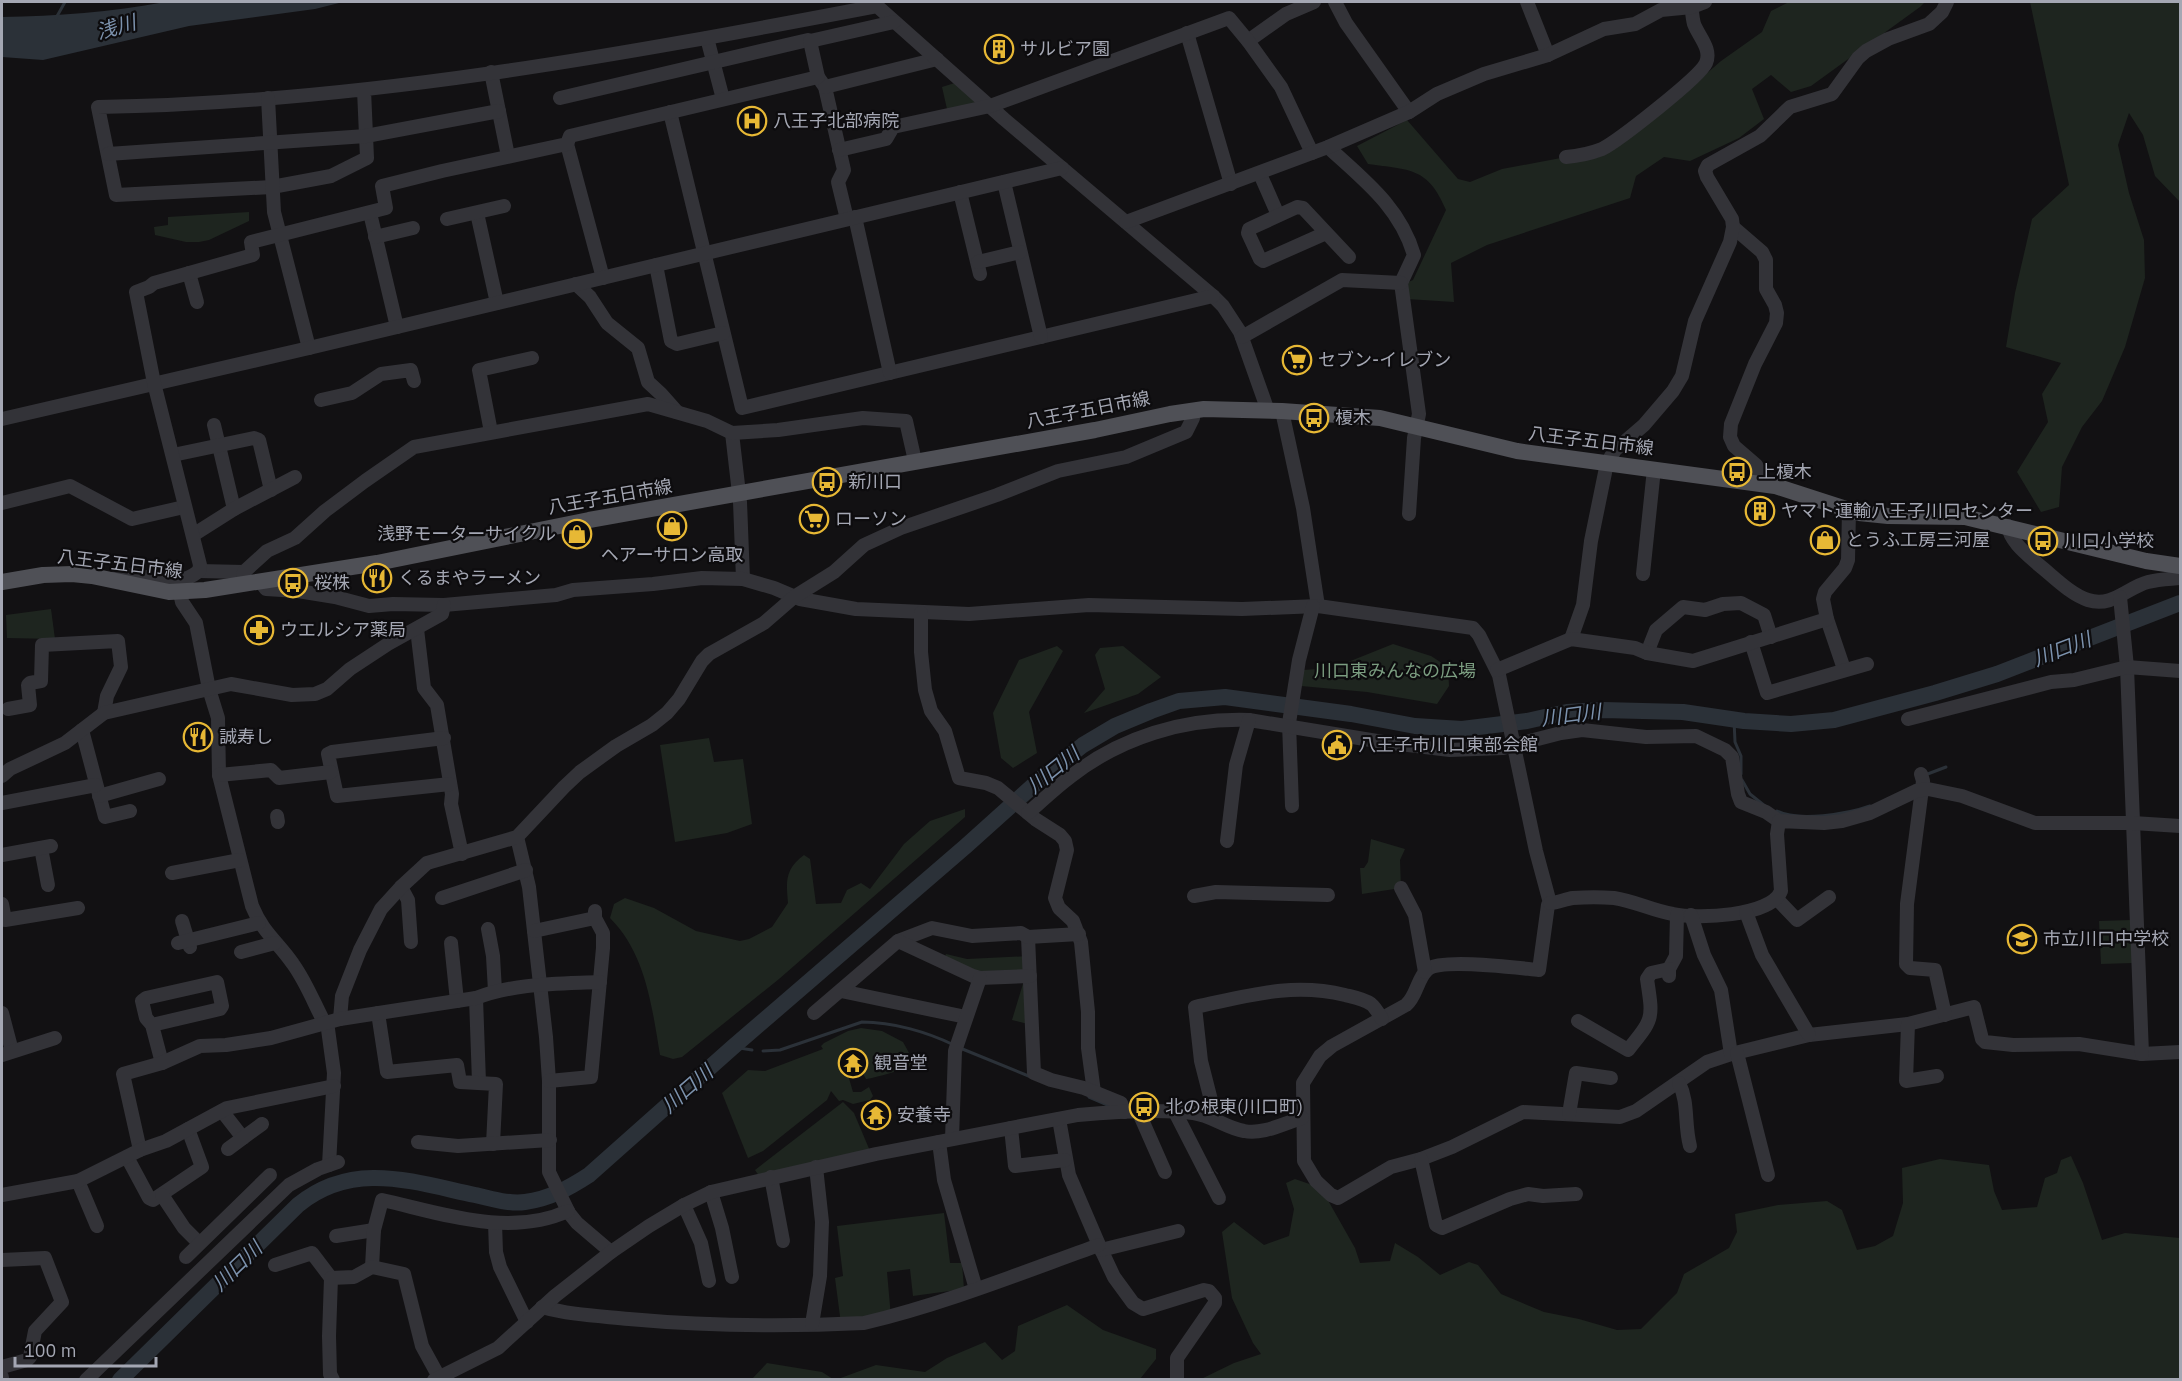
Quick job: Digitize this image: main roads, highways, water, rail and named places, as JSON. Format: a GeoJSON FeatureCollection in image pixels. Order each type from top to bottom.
{"type":"FeatureCollection","features":[{"type":"Feature","properties":{"kind":"main road","name":"八王子五日市線"},"geometry":{"type":"LineString","coordinates":[[2,582],[57,574],[82,575],[158,591],[180,593],[243,578],[260,581],[377,563],[739,493],[1192,410],[1218,408],[1380,418],[1508,449],[1760,483],[1790,490],[1849,510],[1888,516],[1954,515],[2008,526],[2146,561],[2181,566]]}},
{"type":"Feature","properties":{"kind":"water","name":"浅川"},"geometry":{"type":"Polygon","coordinates":[[[165,2],[343,2],[315,9],[189,26],[43,60],[2,57],[2,17],[84,13],[165,2]]]}},
{"type":"Feature","properties":{"kind":"waterway"},"geometry":{"type":"LineString","coordinates":[[56,18],[65,2]]}},
{"type":"Feature","properties":{"kind":"waterway","name":"川口川"},"geometry":{"type":"LineString","coordinates":[[120,1380],[298,1205],[319,1191],[340,1183],[384,1178],[429,1185],[500,1201],[519,1202],[551,1196],[589,1175],[1045,775],[1083,745],[1115,726],[1151,711],[1179,701],[1225,697],[1351,714],[1415,726],[1462,729],[1527,721],[1567,712],[1603,710],[1683,712],[1744,721],[1791,724],[1834,720],[1997,674],[2180,603]]}},
{"type":"Feature","properties":{"kind":"waterway"},"geometry":{"type":"LineString","coordinates":[[1734,720],[1735,742],[1741,756],[1741,774]]}},
{"type":"Feature","properties":{"kind":"waterway"},"geometry":{"type":"LineString","coordinates":[[1925,775],[1946,767]]}},
{"type":"Feature","properties":{"kind":"waterway"},"geometry":{"type":"LineString","coordinates":[[1742,780],[1750,794],[1765,806]]}},
{"type":"Feature","properties":{"kind":"waterway"},"geometry":{"type":"LineString","coordinates":[[1777,811],[1797,816],[1810,816],[1849,812],[1870,806]]}},
{"type":"Feature","properties":{"kind":"waterway"},"geometry":{"type":"LineString","coordinates":[[763,1051],[780,1050],[862,1022],[909,1029],[954,1045]]}},
{"type":"Feature","properties":{"kind":"waterway"},"geometry":{"type":"LineString","coordinates":[[733,1047],[752,1050]]}},
{"type":"Feature","properties":{"kind":"waterway"},"geometry":{"type":"LineString","coordinates":[[960,1048],[1031,1077]]}},
{"type":"Feature","properties":{"kind":"waterway"},"geometry":{"type":"LineString","coordinates":[[1089,1097],[1110,1106]]}},
{"type":"Feature","properties":{"kind":"place","name":"サルビア園"},"geometry":{"type":"Point","coordinates":[999,49]}},
{"type":"Feature","properties":{"kind":"place","name":"八王子北部病院"},"geometry":{"type":"Point","coordinates":[752,121]}},
{"type":"Feature","properties":{"kind":"place","name":"セブン-イレブン"},"geometry":{"type":"Point","coordinates":[1297,360]}},
{"type":"Feature","properties":{"kind":"place","name":"榎木"},"geometry":{"type":"Point","coordinates":[1314,418]}},
{"type":"Feature","properties":{"kind":"place","name":"上榎木"},"geometry":{"type":"Point","coordinates":[1737,472]}},
{"type":"Feature","properties":{"kind":"place","name":"新川口"},"geometry":{"type":"Point","coordinates":[827,482]}},
{"type":"Feature","properties":{"kind":"place","name":"ヤマト運輸八王子川口センター"},"geometry":{"type":"Point","coordinates":[1760,511]}},
{"type":"Feature","properties":{"kind":"place","name":"ローソン"},"geometry":{"type":"Point","coordinates":[814,519]}},
{"type":"Feature","properties":{"kind":"place","name":"ヘアーサロン高取"},"geometry":{"type":"Point","coordinates":[672,526]}},
{"type":"Feature","properties":{"kind":"place","name":"浅野モーターサイクル"},"geometry":{"type":"Point","coordinates":[577,534]}},
{"type":"Feature","properties":{"kind":"place","name":"とうふ工房三河屋"},"geometry":{"type":"Point","coordinates":[1825,540]}},
{"type":"Feature","properties":{"kind":"place","name":"川口小学校"},"geometry":{"type":"Point","coordinates":[2043,541]}},
{"type":"Feature","properties":{"kind":"place","name":"くるまやラーメン"},"geometry":{"type":"Point","coordinates":[377,578]}},
{"type":"Feature","properties":{"kind":"place","name":"桜株"},"geometry":{"type":"Point","coordinates":[293,583]}},
{"type":"Feature","properties":{"kind":"place","name":"ウエルシア薬局"},"geometry":{"type":"Point","coordinates":[259,630]}},
{"type":"Feature","properties":{"kind":"place","name":"誠寿し"},"geometry":{"type":"Point","coordinates":[198,737]}},
{"type":"Feature","properties":{"kind":"place","name":"八王子市川口東部会館"},"geometry":{"type":"Point","coordinates":[1337,745]}},
{"type":"Feature","properties":{"kind":"place","name":"市立川口中学校"},"geometry":{"type":"Point","coordinates":[2022,939]}},
{"type":"Feature","properties":{"kind":"place","name":"観音堂"},"geometry":{"type":"Point","coordinates":[853,1063]}},
{"type":"Feature","properties":{"kind":"place","name":"北の根東(川口町)"},"geometry":{"type":"Point","coordinates":[1144,1107]}},
{"type":"Feature","properties":{"kind":"place","name":"安養寺"},"geometry":{"type":"Point","coordinates":[876,1115]}},
{"type":"Feature","properties":{"kind":"park label","name":"川口東みんなの広場"},"geometry":{"type":"Point","coordinates":[1395,671]}}]}
